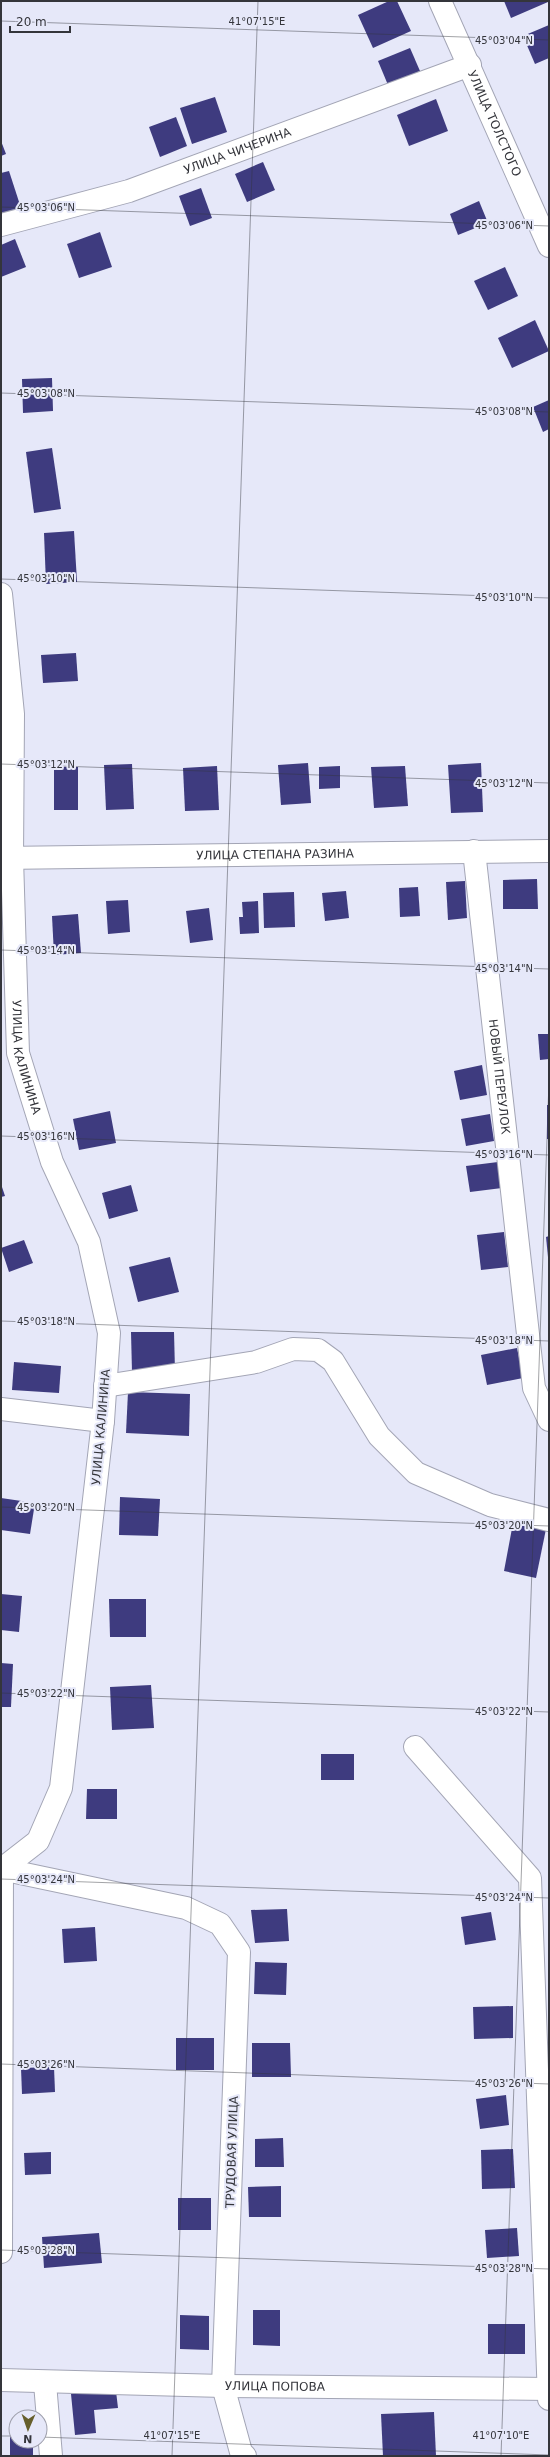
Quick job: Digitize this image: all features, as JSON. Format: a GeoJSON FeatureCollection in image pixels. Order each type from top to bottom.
{"type":"FeatureCollection","features":[{"type":"Feature","properties":{"kind":"street","name":"УЛИЦА ТОЛСТОГО"},"geometry":{"type":"LineString","coordinates":[[440,1],[470,65],[549,246]]}},
{"type":"Feature","properties":{"kind":"street","name":"УЛИЦА ЧИЧЕРИНА"},"geometry":{"type":"LineString","coordinates":[[1,225],[129,191],[470,65]]}},
{"type":"Feature","properties":{"kind":"street","name":"УЛИЦА КАЛИНИНА"},"geometry":{"type":"LineString","coordinates":[[1,594],[13,714],[6,858],[18,1053],[52,1162],[89,1242],[108,1333],[103,1421],[61,1788],[38,1841],[2,1869]]}},
{"type":"Feature","properties":{"kind":"street","name":"НОВЫЙ ПЕРЕУЛОК"},"geometry":{"type":"LineString","coordinates":[[474,851],[534,1388],[549,1420]]}},
{"type":"Feature","properties":{"kind":"street","name":"УЛИЦА СТЕПАНА РАЗИНА"},"geometry":{"type":"LineString","coordinates":[[6,858],[549,851]]}},
{"type":"Feature","properties":{"kind":"street"},"geometry":{"type":"LineString","coordinates":[[106,1386],[256,1362],[293,1349],[318,1350],[333,1361],[379,1436],[416,1473],[490,1505],[549,1520]]}},
{"type":"Feature","properties":{"kind":"street"},"geometry":{"type":"LineString","coordinates":[[1,1409],[103,1421]]}},
{"type":"Feature","properties":{"kind":"street"},"geometry":{"type":"LineString","coordinates":[[415,1747],[530,1878],[549,2398]]}},
{"type":"Feature","properties":{"kind":"street"},"geometry":{"type":"LineString","coordinates":[[1,2252],[2,1869]]}},
{"type":"Feature","properties":{"kind":"street","name":"ТРУДОВАЯ УЛИЦА"},"geometry":{"type":"LineString","coordinates":[[2,1869],[186,1908],[220,1924],[239,1952],[223,2386],[241,2452],[245,2456]]}},
{"type":"Feature","properties":{"kind":"street","name":"УЛИЦА ПОПОВА"},"geometry":{"type":"LineString","coordinates":[[1,2380],[223,2386],[549,2389]]}},
{"type":"Feature","properties":{"kind":"street"},"geometry":{"type":"LineString","coordinates":[[45,2382],[51,2456]]}},
{"type":"Feature","properties":{"kind":"building"},"geometry":{"type":"Polygon","coordinates":[[[389,1],[397,1],[411,31],[373,48],[358,15],[389,1]]]}},
{"type":"Feature","properties":{"kind":"building"},"geometry":{"type":"Polygon","coordinates":[[[504,1],[548,1],[548,2],[511,18],[504,1]]]}},
{"type":"Feature","properties":{"kind":"building"},"geometry":{"type":"Polygon","coordinates":[[[549,25],[549,58],[535,64],[523,36],[549,25]]]}},
{"type":"Feature","properties":{"kind":"building"},"geometry":{"type":"Polygon","coordinates":[[[410,48],[420,71],[388,85],[378,61],[410,48]]]}},
{"type":"Feature","properties":{"kind":"building"},"geometry":{"type":"Polygon","coordinates":[[[215,97],[227,132],[192,144],[180,108],[215,97]]]}},
{"type":"Feature","properties":{"kind":"building"},"geometry":{"type":"Polygon","coordinates":[[[436,99],[448,131],[409,146],[397,115],[436,99]]]}},
{"type":"Feature","properties":{"kind":"building"},"geometry":{"type":"Polygon","coordinates":[[[176,117],[187,146],[160,157],[149,127],[176,117]]]}},
{"type":"Feature","properties":{"kind":"building"},"geometry":{"type":"Polygon","coordinates":[[[1,141],[6,154],[1,156],[1,141]]]}},
{"type":"Feature","properties":{"kind":"building"},"geometry":{"type":"Polygon","coordinates":[[[263,162],[275,190],[247,202],[235,174],[263,162]]]}},
{"type":"Feature","properties":{"kind":"building"},"geometry":{"type":"Polygon","coordinates":[[[9,171],[21,208],[1,214],[1,173],[9,171]]]}},
{"type":"Feature","properties":{"kind":"building"},"geometry":{"type":"Polygon","coordinates":[[[201,188],[212,218],[190,226],[179,196],[201,188]]]}},
{"type":"Feature","properties":{"kind":"building"},"geometry":{"type":"Polygon","coordinates":[[[479,201],[488,223],[458,235],[450,214],[479,201]]]}},
{"type":"Feature","properties":{"kind":"building"},"geometry":{"type":"Polygon","coordinates":[[[100,232],[112,267],[79,278],[67,244],[100,232]]]}},
{"type":"Feature","properties":{"kind":"building"},"geometry":{"type":"Polygon","coordinates":[[[15,239],[26,267],[1,277],[1,245],[15,239]]]}},
{"type":"Feature","properties":{"kind":"building"},"geometry":{"type":"Polygon","coordinates":[[[505,267],[518,296],[488,310],[474,281],[505,267]]]}},
{"type":"Feature","properties":{"kind":"building"},"geometry":{"type":"Polygon","coordinates":[[[535,320],[549,351],[512,368],[498,338],[535,320]]]}},
{"type":"Feature","properties":{"kind":"building"},"geometry":{"type":"Polygon","coordinates":[[[52,378],[53,411],[23,413],[22,379],[52,378]]]}},
{"type":"Feature","properties":{"kind":"building"},"geometry":{"type":"Polygon","coordinates":[[[549,400],[549,429],[543,432],[533,407],[549,400]]]}},
{"type":"Feature","properties":{"kind":"building"},"geometry":{"type":"Polygon","coordinates":[[[52,448],[61,509],[34,513],[26,452],[52,448]]]}},
{"type":"Feature","properties":{"kind":"building"},"geometry":{"type":"Polygon","coordinates":[[[74,531],[77,582],[46,584],[44,533],[74,531]]]}},
{"type":"Feature","properties":{"kind":"building"},"geometry":{"type":"Polygon","coordinates":[[[76,653],[78,681],[43,683],[41,655],[76,653]]]}},
{"type":"Feature","properties":{"kind":"building"},"geometry":{"type":"Polygon","coordinates":[[[308,763],[311,803],[281,805],[278,765],[308,763]]]}},
{"type":"Feature","properties":{"kind":"building"},"geometry":{"type":"Polygon","coordinates":[[[481,763],[483,812],[451,813],[448,765],[481,763]]]}},
{"type":"Feature","properties":{"kind":"building"},"geometry":{"type":"Polygon","coordinates":[[[132,764],[134,809],[106,810],[104,765],[132,764]]]}},
{"type":"Feature","properties":{"kind":"building"},"geometry":{"type":"Polygon","coordinates":[[[217,766],[219,810],[185,811],[183,768],[217,766]]]}},
{"type":"Feature","properties":{"kind":"building"},"geometry":{"type":"Polygon","coordinates":[[[340,766],[340,788],[319,789],[319,767],[340,766]]]}},
{"type":"Feature","properties":{"kind":"building"},"geometry":{"type":"Polygon","coordinates":[[[405,766],[408,806],[374,808],[371,767],[405,766]]]}},
{"type":"Feature","properties":{"kind":"building"},"geometry":{"type":"Polygon","coordinates":[[[54,767],[78,767],[78,810],[54,810],[54,767]]]}},
{"type":"Feature","properties":{"kind":"building"},"geometry":{"type":"Polygon","coordinates":[[[537,879],[538,909],[503,909],[503,880],[537,879]]]}},
{"type":"Feature","properties":{"kind":"building"},"geometry":{"type":"Polygon","coordinates":[[[465,881],[467,918],[448,920],[446,882],[465,881]]]}},
{"type":"Feature","properties":{"kind":"building"},"geometry":{"type":"Polygon","coordinates":[[[418,887],[420,916],[400,917],[399,888],[418,887]]]}},
{"type":"Feature","properties":{"kind":"building"},"geometry":{"type":"Polygon","coordinates":[[[346,891],[349,918],[325,921],[322,893],[346,891]]]}},
{"type":"Feature","properties":{"kind":"building"},"geometry":{"type":"Polygon","coordinates":[[[294,892],[295,927],[264,928],[263,893],[294,892]]]}},
{"type":"Feature","properties":{"kind":"building"},"geometry":{"type":"Polygon","coordinates":[[[128,900],[130,932],[108,934],[106,901],[128,900]]]}},
{"type":"Feature","properties":{"kind":"building"},"geometry":{"type":"Polygon","coordinates":[[[258,901],[259,933],[240,934],[239,917],[243,917],[242,902],[258,901]]]}},
{"type":"Feature","properties":{"kind":"building"},"geometry":{"type":"Polygon","coordinates":[[[209,908],[213,940],[190,943],[186,911],[209,908]]]}},
{"type":"Feature","properties":{"kind":"building"},"geometry":{"type":"Polygon","coordinates":[[[78,914],[81,953],[54,955],[52,916],[78,914]]]}},
{"type":"Feature","properties":{"kind":"building"},"geometry":{"type":"Polygon","coordinates":[[[538,1034],[549,1034],[549,1059],[540,1060],[538,1034]]]}},
{"type":"Feature","properties":{"kind":"building"},"geometry":{"type":"Polygon","coordinates":[[[482,1065],[487,1095],[460,1100],[454,1071],[482,1065]]]}},
{"type":"Feature","properties":{"kind":"building"},"geometry":{"type":"Polygon","coordinates":[[[547,1105],[549,1105],[549,1139],[547,1139],[547,1105]]]}},
{"type":"Feature","properties":{"kind":"building"},"geometry":{"type":"Polygon","coordinates":[[[110,1111],[116,1143],[79,1150],[73,1119],[110,1111]]]}},
{"type":"Feature","properties":{"kind":"building"},"geometry":{"type":"Polygon","coordinates":[[[490,1114],[494,1141],[466,1146],[461,1119],[490,1114]]]}},
{"type":"Feature","properties":{"kind":"building"},"geometry":{"type":"Polygon","coordinates":[[[498,1162],[502,1188],[470,1192],[466,1166],[498,1162]]]}},
{"type":"Feature","properties":{"kind":"building"},"geometry":{"type":"Polygon","coordinates":[[[1,1184],[5,1196],[1,1197],[1,1184]]]}},
{"type":"Feature","properties":{"kind":"building"},"geometry":{"type":"Polygon","coordinates":[[[131,1185],[138,1211],[109,1219],[102,1193],[131,1185]]]}},
{"type":"Feature","properties":{"kind":"building"},"geometry":{"type":"Polygon","coordinates":[[[504,1232],[508,1267],[481,1270],[477,1235],[504,1232]]]}},
{"type":"Feature","properties":{"kind":"building"},"geometry":{"type":"Polygon","coordinates":[[[549,1236],[549,1257],[548,1257],[546,1237],[549,1236]]]}},
{"type":"Feature","properties":{"kind":"building"},"geometry":{"type":"Polygon","coordinates":[[[24,1240],[33,1263],[9,1272],[1,1248],[24,1240]]]}},
{"type":"Feature","properties":{"kind":"building"},"geometry":{"type":"Polygon","coordinates":[[[170,1257],[179,1292],[138,1302],[129,1267],[170,1257]]]}},
{"type":"Feature","properties":{"kind":"building"},"geometry":{"type":"Polygon","coordinates":[[[131,1332],[174,1332],[175,1371],[132,1372],[131,1332]]]}},
{"type":"Feature","properties":{"kind":"building"},"geometry":{"type":"Polygon","coordinates":[[[517,1348],[523,1378],[487,1385],[481,1355],[517,1348]]]}},
{"type":"Feature","properties":{"kind":"building"},"geometry":{"type":"Polygon","coordinates":[[[14,1362],[61,1366],[59,1393],[12,1390],[14,1362]]]}},
{"type":"Feature","properties":{"kind":"building"},"geometry":{"type":"Polygon","coordinates":[[[128,1392],[190,1394],[189,1436],[126,1433],[128,1392]]]}},
{"type":"Feature","properties":{"kind":"building"},"geometry":{"type":"Polygon","coordinates":[[[120,1497],[160,1499],[158,1536],[119,1535],[120,1497]]]}},
{"type":"Feature","properties":{"kind":"building"},"geometry":{"type":"Polygon","coordinates":[[[1,1498],[35,1503],[30,1534],[1,1530],[1,1498]]]}},
{"type":"Feature","properties":{"kind":"building"},"geometry":{"type":"Polygon","coordinates":[[[513,1523],[546,1529],[536,1578],[504,1571],[513,1523]]]}},
{"type":"Feature","properties":{"kind":"building"},"geometry":{"type":"Polygon","coordinates":[[[1,1594],[22,1596],[19,1632],[1,1630],[1,1594]]]}},
{"type":"Feature","properties":{"kind":"building"},"geometry":{"type":"Polygon","coordinates":[[[109,1599],[146,1599],[146,1637],[110,1637],[109,1599]]]}},
{"type":"Feature","properties":{"kind":"building"},"geometry":{"type":"Polygon","coordinates":[[[1,1663],[13,1664],[11,1707],[1,1707],[1,1663]]]}},
{"type":"Feature","properties":{"kind":"building"},"geometry":{"type":"Polygon","coordinates":[[[151,1685],[154,1728],[112,1730],[110,1687],[151,1685]]]}},
{"type":"Feature","properties":{"kind":"building"},"geometry":{"type":"Polygon","coordinates":[[[321,1754],[354,1754],[354,1780],[321,1780],[321,1754]]]}},
{"type":"Feature","properties":{"kind":"building"},"geometry":{"type":"Polygon","coordinates":[[[87,1789],[117,1789],[117,1819],[86,1819],[87,1789]]]}},
{"type":"Feature","properties":{"kind":"building"},"geometry":{"type":"Polygon","coordinates":[[[287,1909],[289,1941],[255,1943],[251,1910],[287,1909]]]}},
{"type":"Feature","properties":{"kind":"building"},"geometry":{"type":"Polygon","coordinates":[[[491,1912],[496,1940],[465,1945],[461,1917],[491,1912]]]}},
{"type":"Feature","properties":{"kind":"building"},"geometry":{"type":"Polygon","coordinates":[[[95,1927],[97,1961],[64,1963],[62,1929],[95,1927]]]}},
{"type":"Feature","properties":{"kind":"building"},"geometry":{"type":"Polygon","coordinates":[[[255,1962],[287,1963],[286,1995],[254,1994],[255,1962]]]}},
{"type":"Feature","properties":{"kind":"building"},"geometry":{"type":"Polygon","coordinates":[[[513,2006],[513,2038],[474,2039],[473,2007],[513,2006]]]}},
{"type":"Feature","properties":{"kind":"building"},"geometry":{"type":"Polygon","coordinates":[[[176,2038],[214,2038],[214,2070],[176,2070],[176,2038]]]}},
{"type":"Feature","properties":{"kind":"building"},"geometry":{"type":"Polygon","coordinates":[[[252,2043],[290,2043],[291,2077],[252,2077],[252,2043]]]}},
{"type":"Feature","properties":{"kind":"building"},"geometry":{"type":"Polygon","coordinates":[[[54,2067],[55,2092],[22,2094],[21,2068],[54,2067]]]}},
{"type":"Feature","properties":{"kind":"building"},"geometry":{"type":"Polygon","coordinates":[[[506,2095],[509,2125],[480,2129],[476,2099],[506,2095]]]}},
{"type":"Feature","properties":{"kind":"building"},"geometry":{"type":"Polygon","coordinates":[[[283,2138],[284,2167],[255,2167],[255,2139],[283,2138]]]}},
{"type":"Feature","properties":{"kind":"building"},"geometry":{"type":"Polygon","coordinates":[[[513,2149],[515,2188],[482,2189],[481,2150],[513,2149]]]}},
{"type":"Feature","properties":{"kind":"building"},"geometry":{"type":"Polygon","coordinates":[[[51,2152],[51,2174],[25,2175],[24,2153],[51,2152]]]}},
{"type":"Feature","properties":{"kind":"building"},"geometry":{"type":"Polygon","coordinates":[[[281,2186],[281,2217],[249,2217],[248,2187],[281,2186]]]}},
{"type":"Feature","properties":{"kind":"building"},"geometry":{"type":"Polygon","coordinates":[[[178,2198],[211,2198],[211,2230],[178,2230],[178,2198]]]}},
{"type":"Feature","properties":{"kind":"building"},"geometry":{"type":"Polygon","coordinates":[[[517,2228],[519,2256],[487,2258],[485,2230],[517,2228]]]}},
{"type":"Feature","properties":{"kind":"building"},"geometry":{"type":"Polygon","coordinates":[[[99,2233],[102,2263],[44,2268],[42,2237],[99,2233]]]}},
{"type":"Feature","properties":{"kind":"building"},"geometry":{"type":"Polygon","coordinates":[[[253,2310],[280,2310],[280,2346],[253,2345],[253,2310]]]}},
{"type":"Feature","properties":{"kind":"building"},"geometry":{"type":"Polygon","coordinates":[[[180,2315],[209,2316],[209,2350],[180,2349],[180,2315]]]}},
{"type":"Feature","properties":{"kind":"building"},"geometry":{"type":"Polygon","coordinates":[[[488,2324],[525,2324],[525,2354],[488,2354],[488,2324]]]}},
{"type":"Feature","properties":{"kind":"building"},"geometry":{"type":"Polygon","coordinates":[[[116,2391],[118,2408],[94,2410],[96,2433],[75,2435],[71,2394],[116,2391]]]}},
{"type":"Feature","properties":{"kind":"building"},"geometry":{"type":"Polygon","coordinates":[[[434,2412],[436,2456],[383,2456],[381,2414],[434,2412]]]}},
{"type":"Feature","properties":{"kind":"building"},"geometry":{"type":"Polygon","coordinates":[[[10,2449],[33,2449],[33,2456],[10,2456],[10,2449]]]}}]}
